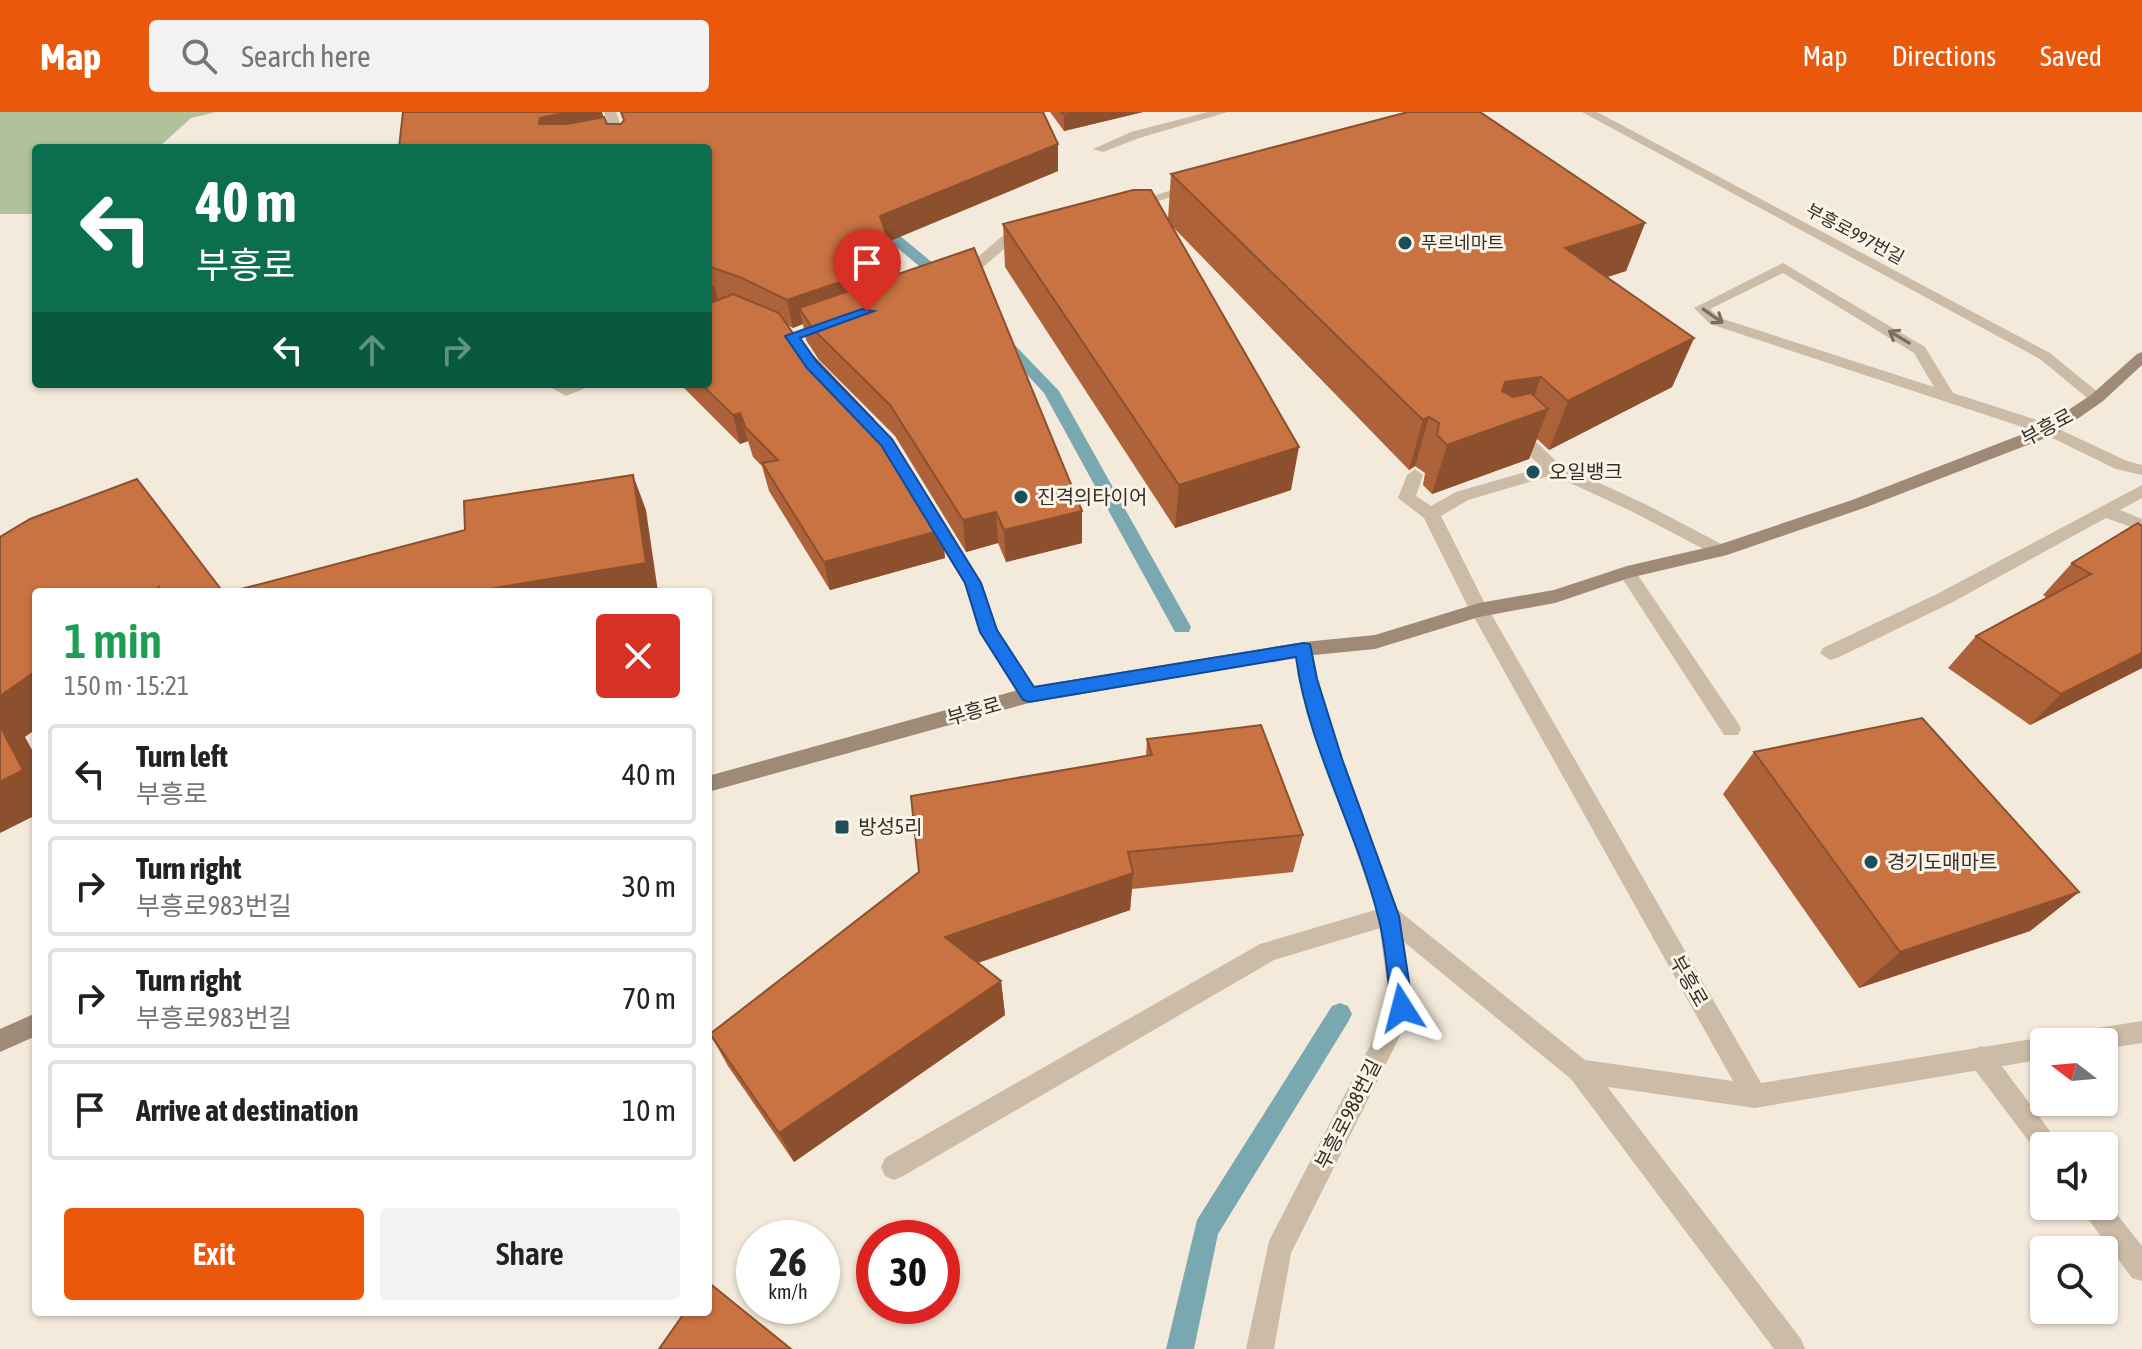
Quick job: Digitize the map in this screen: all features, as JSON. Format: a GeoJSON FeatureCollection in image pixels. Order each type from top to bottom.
{"type":"FeatureCollection","features":[{"type":"Feature","properties":{"kind":"main road","name":"부흥로"},"geometry":{"type":"LineString","coordinates":[[712,783],[1029,695],[1304,649],[1375,642],[1479,610],[1555,596],[1627,572],[1721,551],[1858,504],[2050,430],[2097,398],[2142,357]]}},
{"type":"Feature","properties":{"kind":"main road"},"geometry":{"type":"LineString","coordinates":[[0,1041],[32,1026]]}},
{"type":"Feature","properties":{"kind":"street"},"geometry":{"type":"LineString","coordinates":[[610,112],[616,141]]}},
{"type":"Feature","properties":{"kind":"street"},"geometry":{"type":"LineString","coordinates":[[1099,149],[1135,135],[1222,112]]}},
{"type":"Feature","properties":{"kind":"street","name":"부흥로997번길"},"geometry":{"type":"LineString","coordinates":[[1588,112],[2045,356],[2097,398]]}},
{"type":"Feature","properties":{"kind":"street"},"geometry":{"type":"LineString","coordinates":[[1108,211],[1212,183]]}},
{"type":"Feature","properties":{"kind":"street"},"geometry":{"type":"LineString","coordinates":[[944,285],[967,276],[1006,240],[1050,228]]}},
{"type":"Feature","properties":{"kind":"street"},"geometry":{"type":"LineString","coordinates":[[1947,396],[1920,350],[1783,267],[1701,308],[1715,321],[2050,430],[2122,465],[2142,470]]}},
{"type":"Feature","properties":{"kind":"street"},"geometry":{"type":"LineString","coordinates":[[1495,438],[1517,433],[1554,469],[1639,508],[1721,551]]}},
{"type":"Feature","properties":{"kind":"street"},"geometry":{"type":"LineString","coordinates":[[1431,514],[1462,496],[1554,469]]}},
{"type":"Feature","properties":{"kind":"street"},"geometry":{"type":"LineString","coordinates":[[1415,475],[1407,498],[1431,514],[1479,610]]}},
{"type":"Feature","properties":{"kind":"street"},"geometry":{"type":"LineString","coordinates":[[1830,653],[1945,598],[2142,491]]}},
{"type":"Feature","properties":{"kind":"street"},"geometry":{"type":"LineString","coordinates":[[918,493],[973,583],[989,632],[1029,695]]}},
{"type":"Feature","properties":{"kind":"street"},"geometry":{"type":"LineString","coordinates":[[2104,511],[2142,525]]}},
{"type":"Feature","properties":{"kind":"street"},"geometry":{"type":"LineString","coordinates":[[1627,572],[1731,729]]}},
{"type":"Feature","properties":{"kind":"street","name":"부흥로"},"geometry":{"type":"LineString","coordinates":[[1479,610],[1755,1096]]}},
{"type":"Feature","properties":{"kind":"street","name":"부흥로988번길"},"geometry":{"type":"LineString","coordinates":[[1260,1349],[1278,1250],[1402,1008],[1389,916],[1333,759],[1308,679],[1304,649]]}},
{"type":"Feature","properties":{"kind":"street"},"geometry":{"type":"LineString","coordinates":[[894,1167],[1268,951],[1389,916],[1580,1071],[1791,1349]]}},
{"type":"Feature","properties":{"kind":"street"},"geometry":{"type":"LineString","coordinates":[[2118,1036],[2142,1032]]}},
{"type":"Feature","properties":{"kind":"street"},"geometry":{"type":"LineString","coordinates":[[1580,1071],[1755,1096],[2030,1050]]}},
{"type":"Feature","properties":{"kind":"street"},"geometry":{"type":"LineString","coordinates":[[1981,1058],[2037,1132]]}},
{"type":"Feature","properties":{"kind":"street"},"geometry":{"type":"LineString","coordinates":[[2105,1220],[2142,1268]]}},
{"type":"Feature","properties":{"kind":"green space"},"geometry":{"type":"Polygon","coordinates":[[[0,112],[216,112],[191,118],[162,144],[32,144],[32,214],[0,214],[0,112]]]}},
{"type":"Feature","properties":{"kind":"building"},"geometry":{"type":"Polygon","coordinates":[[[403,112],[569,112],[540,118],[539,124],[567,124],[604,117],[607,124],[621,124],[624,120],[621,112],[1043,112],[1058,144],[880,216],[896,263],[787,300],[712,267],[712,144],[399,144],[403,112]]]}},
{"type":"Feature","properties":{"kind":"building"},"geometry":{"type":"Polygon","coordinates":[[[1408,112],[1480,112],[1645,223],[1565,248],[1694,338],[1568,401],[1541,377],[1505,382],[1502,391],[1513,397],[1531,393],[1548,409],[1447,445],[1437,435],[1439,423],[1429,417],[1423,420],[1171,174],[1408,112]]]}},
{"type":"Feature","properties":{"kind":"building"},"geometry":{"type":"Polygon","coordinates":[[[1133,190],[1151,190],[1299,447],[1179,485],[1003,224],[1133,190]]]}},
{"type":"Feature","properties":{"kind":"building"},"geometry":{"type":"Polygon","coordinates":[[[974,248],[1082,511],[1004,530],[996,512],[963,520],[890,405],[813,329],[799,308],[974,248]]]}},
{"type":"Feature","properties":{"kind":"building"},"geometry":{"type":"Polygon","coordinates":[[[733,294],[779,313],[799,342],[873,419],[942,530],[824,562],[762,463],[778,460],[746,428],[740,413],[733,415],[705,388],[712,388],[712,302],[733,294]]]}},
{"type":"Feature","properties":{"kind":"building"},"geometry":{"type":"Polygon","coordinates":[[[633,475],[646,563],[495,588],[245,588],[465,530],[464,501],[633,475]]]}},
{"type":"Feature","properties":{"kind":"building"},"geometry":{"type":"Polygon","coordinates":[[[137,479],[220,588],[32,588],[32,674],[0,696],[0,537],[30,519],[137,479]]]}},
{"type":"Feature","properties":{"kind":"building"},"geometry":{"type":"Polygon","coordinates":[[[2138,523],[2142,526],[2142,653],[2061,694],[1976,636],[2091,574],[2072,563],[2138,523]]]}},
{"type":"Feature","properties":{"kind":"building"},"geometry":{"type":"Polygon","coordinates":[[[1922,718],[2079,892],[1900,952],[1754,752],[1922,718]]]}},
{"type":"Feature","properties":{"kind":"building"},"geometry":{"type":"Polygon","coordinates":[[[1261,725],[1303,835],[1128,852],[1133,873],[945,937],[1001,981],[779,1133],[712,1037],[712,1032],[919,872],[911,796],[1152,755],[1147,739],[1261,725]]]}},
{"type":"Feature","properties":{"kind":"building"},"geometry":{"type":"Polygon","coordinates":[[[0,726],[23,770],[0,782],[0,726]]]}},
{"type":"Feature","properties":{"kind":"building"},"geometry":{"type":"Polygon","coordinates":[[[712,1285],[736,1305],[736,1324],[760,1324],[791,1349],[659,1349],[682,1316],[712,1316],[712,1285]]]}},
{"type":"Feature","properties":{"kind":"waterway"},"geometry":{"type":"LineString","coordinates":[[876,223],[947,282]]}},
{"type":"Feature","properties":{"kind":"waterway"},"geometry":{"type":"LineString","coordinates":[[1002,340],[1051,391],[1182,627]]}},
{"type":"Feature","properties":{"kind":"waterway"},"geometry":{"type":"LineString","coordinates":[[1180,1349],[1206,1229],[1340,1014]]}},
{"type":"Feature","properties":{"kind":"place","name":"푸르네마트"},"geometry":{"type":"Point","coordinates":[1405,243]}},
{"type":"Feature","properties":{"kind":"place","name":"오일뱅크"},"geometry":{"type":"Point","coordinates":[1533,472]}},
{"type":"Feature","properties":{"kind":"place","name":"진격의타이어"},"geometry":{"type":"Point","coordinates":[1021,497]}},
{"type":"Feature","properties":{"kind":"place","name":"방성5리"},"geometry":{"type":"Point","coordinates":[842,827]}},
{"type":"Feature","properties":{"kind":"place","name":"경기도매마트"},"geometry":{"type":"Point","coordinates":[1871,862]}},
{"type":"Feature","properties":{"kind":"route"},"geometry":{"type":"LineString","coordinates":[[867,311],[792,336],[812,365],[886,442],[973,583],[989,632],[1029,695],[1304,649],[1308,679],[1333,759],[1389,916],[1402,1008]]}}]}
